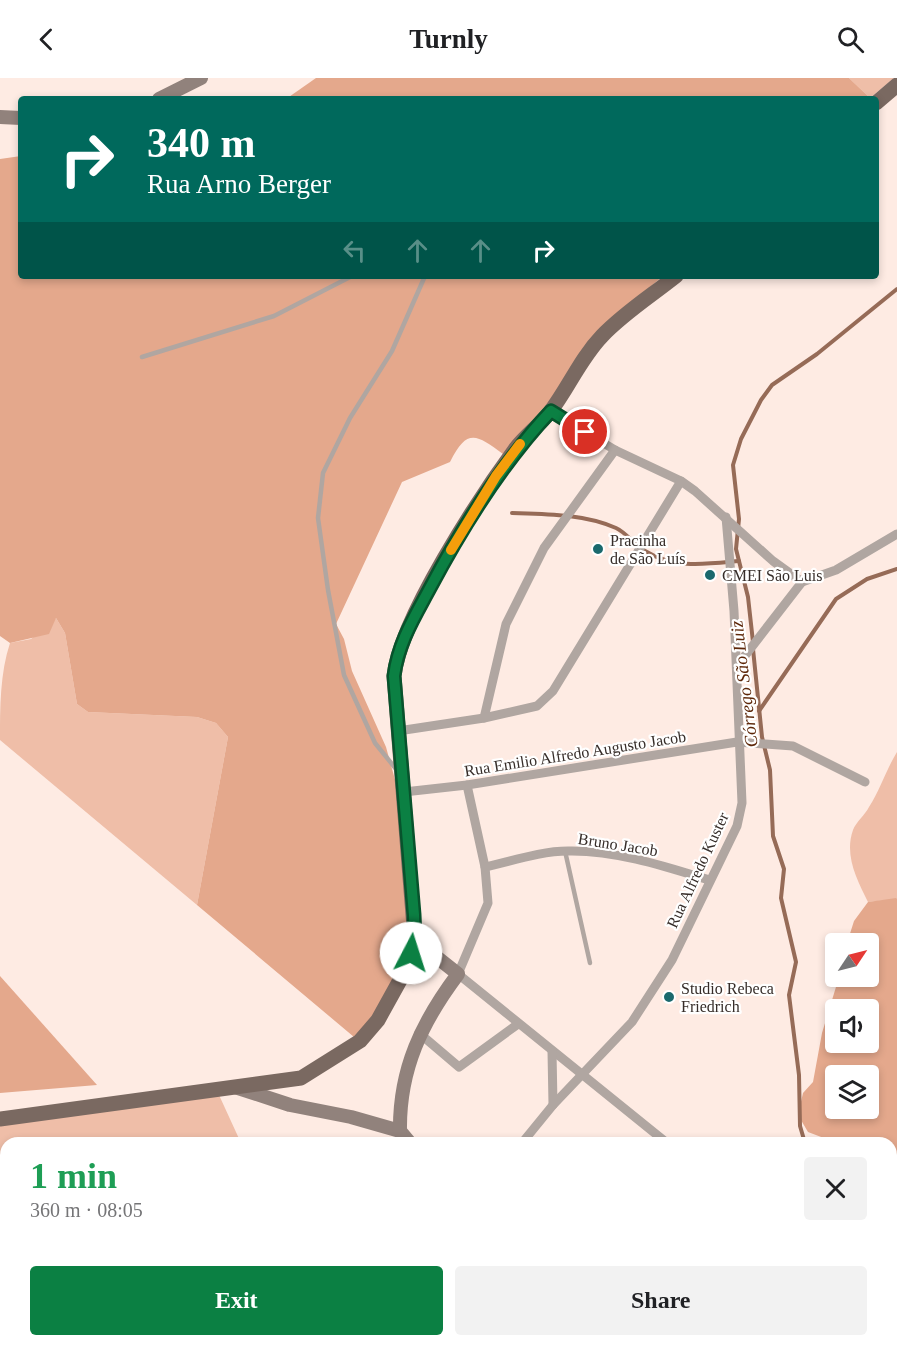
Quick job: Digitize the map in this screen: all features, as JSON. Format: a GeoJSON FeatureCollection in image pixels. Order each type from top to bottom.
{"type":"FeatureCollection","features":[{"type":"Feature","properties":{"kind":"main road"},"geometry":{"type":"LineString","coordinates":[[879,101],[897,86]]}},
{"type":"Feature","properties":{"kind":"main road"},"geometry":{"type":"LineString","coordinates":[[0,1119],[231,1086],[273,1084],[301,1078],[360,1041],[378,1020],[396,988],[415,940],[394,676],[396,657],[402,640],[445,560],[496,476],[518,446],[551,411],[580,362],[601,337],[672,279]]}},
{"type":"Feature","properties":{"kind":"street"},"geometry":{"type":"LineString","coordinates":[[165,96],[201,78]]}},
{"type":"Feature","properties":{"kind":"street"},"geometry":{"type":"LineString","coordinates":[[0,117],[18,118]]}},
{"type":"Feature","properties":{"kind":"street"},"geometry":{"type":"LineString","coordinates":[[551,411],[615,450],[681,481],[726,517],[772,561],[802,582]]}},
{"type":"Feature","properties":{"kind":"street"},"geometry":{"type":"LineString","coordinates":[[484,718],[506,624],[544,548],[615,450]]}},
{"type":"Feature","properties":{"kind":"street"},"geometry":{"type":"LineString","coordinates":[[398,731],[484,718],[537,706],[547,698],[681,481]]}},
{"type":"Feature","properties":{"kind":"street","name":"Rua Alfredo Kuster"},"geometry":{"type":"LineString","coordinates":[[527,1137],[581,1074],[632,1022],[672,960],[740,816],[742,803],[737,742],[737,666],[726,517]]}},
{"type":"Feature","properties":{"kind":"street"},"geometry":{"type":"LineString","coordinates":[[737,666],[802,582],[836,570],[897,534]]}},
{"type":"Feature","properties":{"kind":"street","name":"Rua Emilio Alfredo Augusto Jacob"},"geometry":{"type":"LineString","coordinates":[[404,785],[467,785],[737,742],[777,743],[800,749],[865,782]]}},
{"type":"Feature","properties":{"kind":"street"},"geometry":{"type":"LineString","coordinates":[[400,1131],[399,1107],[419,1033],[458,974],[488,903],[485,867],[467,785]]}},
{"type":"Feature","properties":{"kind":"street","name":"Bruno Jacob"},"geometry":{"type":"LineString","coordinates":[[485,867],[565,851],[590,851],[650,863],[709,880]]}},
{"type":"Feature","properties":{"kind":"street"},"geometry":{"type":"LineString","coordinates":[[415,940],[660,1137]]}},
{"type":"Feature","properties":{"kind":"street"},"geometry":{"type":"LineString","coordinates":[[419,1033],[459,1068],[518,1024]]}},
{"type":"Feature","properties":{"kind":"street"},"geometry":{"type":"LineString","coordinates":[[552,1051],[553,1105]]}},
{"type":"Feature","properties":{"kind":"street"},"geometry":{"type":"LineString","coordinates":[[231,1086],[290,1105],[351,1117],[400,1131],[405,1137]]}},
{"type":"Feature","properties":{"kind":"lane"},"geometry":{"type":"LineString","coordinates":[[142,357],[274,316],[346,279]]}},
{"type":"Feature","properties":{"kind":"lane"},"geometry":{"type":"LineString","coordinates":[[404,785],[375,743],[344,675],[328,590],[318,518],[323,473],[350,418],[392,351],[424,279]]}},
{"type":"Feature","properties":{"kind":"lane"},"geometry":{"type":"LineString","coordinates":[[565,851],[590,963]]}},
{"type":"Feature","properties":{"kind":"shaded area"},"geometry":{"type":"Polygon","coordinates":[[[316,78],[849,78],[868,96],[290,96],[316,78]]]}},
{"type":"Feature","properties":{"kind":"shaded area"},"geometry":{"type":"Polygon","coordinates":[[[849,78],[894,78],[872,96],[868,96],[849,78]]]}},
{"type":"Feature","properties":{"kind":"shaded area"},"geometry":{"type":"Polygon","coordinates":[[[18,156],[18,279],[659,279],[610,321],[567,387],[503,454],[479,439],[467,439],[450,462],[402,482],[336,624],[344,639],[352,671],[386,747],[405,816],[413,908],[405,966],[374,1017],[354,1037],[197,905],[228,737],[216,723],[197,717],[88,712],[77,704],[65,633],[56,618],[49,634],[10,643],[0,636],[0,159],[18,156]]]}},
{"type":"Feature","properties":{"kind":"shaded area"},"geometry":{"type":"Polygon","coordinates":[[[56,618],[65,633],[77,704],[88,712],[197,717],[216,723],[228,737],[197,905],[0,740],[2,678],[10,643],[31,639],[56,618]]]}},
{"type":"Feature","properties":{"kind":"shaded area"},"geometry":{"type":"Polygon","coordinates":[[[897,752],[897,899],[868,902],[853,867],[851,839],[854,827],[873,800],[897,752]]]}},
{"type":"Feature","properties":{"kind":"shaded area"},"geometry":{"type":"Polygon","coordinates":[[[897,899],[897,1137],[821,1137],[808,1132],[798,1115],[803,1093],[813,1082],[825,1023],[825,1053],[879,1053],[879,999],[832,999],[836,987],[879,987],[879,933],[850,933],[854,921],[868,902],[897,899]]]}},
{"type":"Feature","properties":{"kind":"shaded area"},"geometry":{"type":"Polygon","coordinates":[[[0,976],[97,1085],[0,1093],[0,976]]]}},
{"type":"Feature","properties":{"kind":"shaded area"},"geometry":{"type":"Polygon","coordinates":[[[219,1095],[238,1137],[0,1137],[0,1112],[219,1095]]]}},
{"type":"Feature","properties":{"kind":"waterway","name":"Córrego São Luiz"},"geometry":{"type":"LineString","coordinates":[[753,642],[748,597],[736,549],[739,519],[733,465],[741,439],[761,400],[772,385],[817,354],[897,289]]}},
{"type":"Feature","properties":{"kind":"waterway"},"geometry":{"type":"LineString","coordinates":[[512,513],[565,516],[604,523],[620,530],[645,551],[667,561],[690,564],[739,561]]}},
{"type":"Feature","properties":{"kind":"waterway"},"geometry":{"type":"LineString","coordinates":[[759,711],[836,599],[867,579],[897,569]]}},
{"type":"Feature","properties":{"kind":"waterway","name":"Córrego São Luiz"},"geometry":{"type":"LineString","coordinates":[[753,649],[762,737],[770,770],[773,836],[784,869],[781,898],[796,962],[789,995],[799,1075],[800,1126],[803,1137]]}},
{"type":"Feature","properties":{"kind":"slow traffic"},"geometry":{"type":"LineString","coordinates":[[451,550],[496,476],[520,444]]}},
{"type":"Feature","properties":{"kind":"place","name":"Pracinha de São Luís"},"geometry":{"type":"Point","coordinates":[598,549]}},
{"type":"Feature","properties":{"kind":"place","name":"CMEI São Luis"},"geometry":{"type":"Point","coordinates":[710,575]}},
{"type":"Feature","properties":{"kind":"place","name":"Studio Rebeca Friedrich"},"geometry":{"type":"Point","coordinates":[669,997]}},
{"type":"Feature","properties":{"kind":"route"},"geometry":{"type":"LineString","coordinates":[[411,953],[415,940],[414,915],[394,676],[396,657],[402,640],[445,560],[496,476],[518,446],[551,411],[585,432]]}}]}
